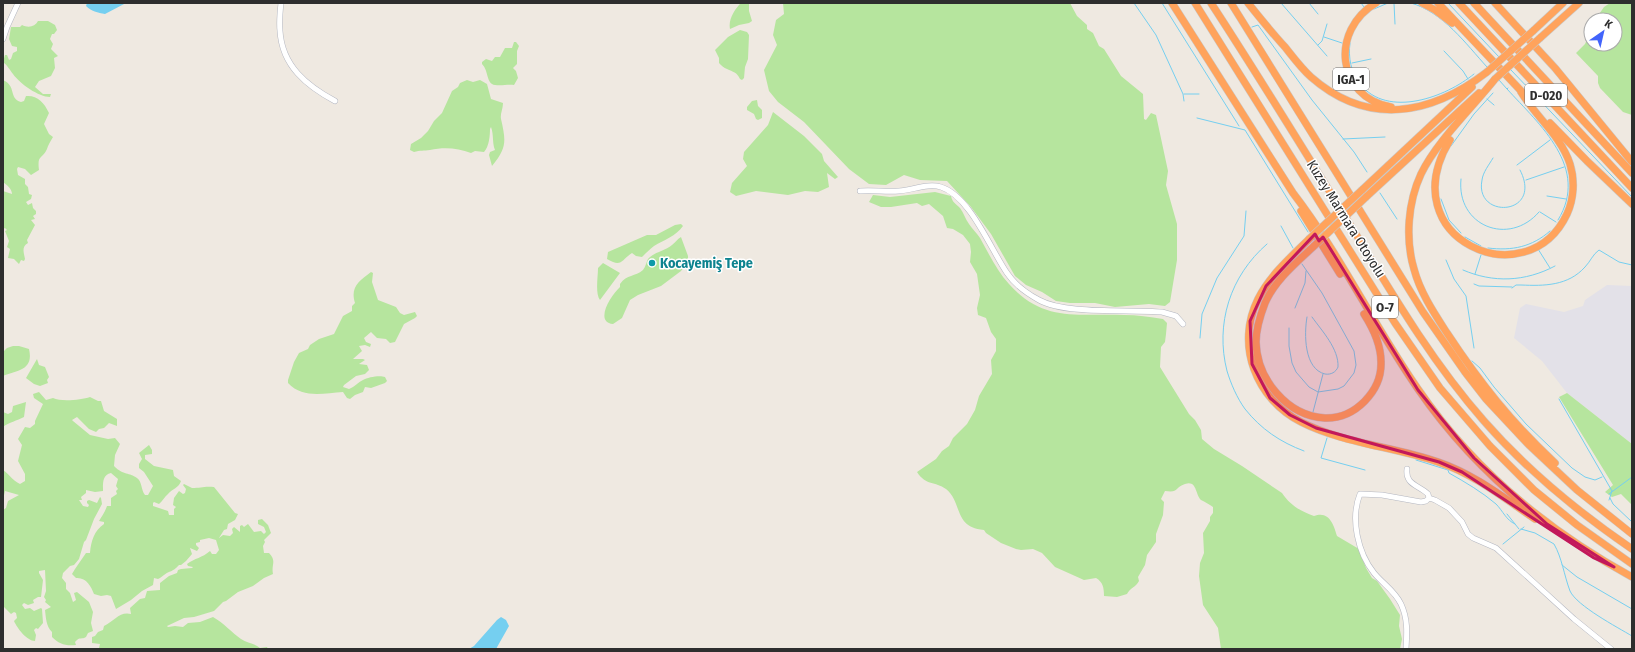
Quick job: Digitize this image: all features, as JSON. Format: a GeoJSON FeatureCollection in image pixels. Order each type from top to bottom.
{"type":"FeatureCollection","features":[{"type":"Feature","properties":{"kind":"highway"},"geometry":{"type":"LineString","coordinates":[[1172,3],[1293,193],[1318,228],[1414,384],[1453,434],[1487,471],[1528,508],[1566,537],[1632,577]]}},
{"type":"Feature","properties":{"kind":"highway","name":"Kuzey Marmara Otoyolu"},"geometry":{"type":"LineString","coordinates":[[1195,3],[1395,323],[1440,388],[1485,442],[1524,481],[1577,525],[1632,564]]}},
{"type":"Feature","properties":{"kind":"highway","name":"Kuzey Marmara Otoyolu"},"geometry":{"type":"LineString","coordinates":[[1211,3],[1405,315],[1450,378],[1484,421],[1536,474],[1578,510],[1632,549]]}},
{"type":"Feature","properties":{"kind":"highway"},"geometry":{"type":"LineString","coordinates":[[1231,3],[1423,312],[1461,367],[1486,399],[1524,441],[1600,509],[1632,534]]}},
{"type":"Feature","properties":{"kind":"highway"},"geometry":{"type":"LineString","coordinates":[[1248,3],[1310,76],[1326,90],[1356,104],[1383,110],[1409,109],[1429,104]]}},
{"type":"Feature","properties":{"kind":"highway","name":"IGA-1"},"geometry":{"type":"LineString","coordinates":[[1376,3],[1360,15],[1348,35],[1345,58],[1350,77],[1361,92],[1372,100],[1384,105],[1404,107],[1429,104],[1461,91],[1487,72]]}},
{"type":"Feature","properties":{"kind":"highway"},"geometry":{"type":"LineString","coordinates":[[1422,3],[1448,20],[1475,47],[1490,58]]}},
{"type":"Feature","properties":{"kind":"highway"},"geometry":{"type":"LineString","coordinates":[[1438,3],[1587,161],[1632,204]]}},
{"type":"Feature","properties":{"kind":"highway","name":"D-020"},"geometry":{"type":"LineString","coordinates":[[1459,3],[1632,188]]}},
{"type":"Feature","properties":{"kind":"highway","name":"D-020"},"geometry":{"type":"LineString","coordinates":[[1474,3],[1632,173]]}},
{"type":"Feature","properties":{"kind":"highway"},"geometry":{"type":"LineString","coordinates":[[1494,3],[1554,68],[1632,162]]}},
{"type":"Feature","properties":{"kind":"highway"},"geometry":{"type":"LineString","coordinates":[[1498,3],[1516,26]]}},
{"type":"Feature","properties":{"kind":"highway"},"geometry":{"type":"LineString","coordinates":[[1547,17],[1558,3]]}},
{"type":"Feature","properties":{"kind":"highway"},"geometry":{"type":"LineString","coordinates":[[1563,3],[1487,72],[1282,266],[1258,298],[1250,321],[1249,349],[1256,376],[1270,398],[1279,408],[1301,422],[1348,438],[1439,462],[1462,472],[1487,486],[1594,558],[1614,567]]}},
{"type":"Feature","properties":{"kind":"highway"},"geometry":{"type":"LineString","coordinates":[[1293,193],[1301,211],[1367,317],[1375,334],[1380,351],[1381,370],[1379,378],[1370,395],[1351,412],[1338,417],[1327,418],[1307,415],[1290,405],[1279,396],[1265,375],[1258,354],[1256,342],[1261,315],[1270,294],[1288,271],[1314,246],[1366,197],[1456,114],[1578,3]]}},
{"type":"Feature","properties":{"kind":"highway"},"geometry":{"type":"LineString","coordinates":[[1496,79],[1458,123],[1430,159],[1421,174],[1415,189],[1410,215],[1409,233],[1413,268],[1426,298],[1467,363],[1490,395],[1533,442],[1600,509]]}},
{"type":"Feature","properties":{"kind":"highway"},"geometry":{"type":"LineString","coordinates":[[1474,105],[1439,159],[1436,169],[1434,188],[1439,209],[1443,220],[1450,229],[1474,248],[1493,254],[1519,253],[1540,244],[1557,230],[1569,210],[1573,188],[1570,165],[1564,150],[1526,101],[1521,92]]}},
{"type":"Feature","properties":{"kind":"street"},"geometry":{"type":"LineString","coordinates":[[3,39],[7,26],[18,3]]}},
{"type":"Feature","properties":{"kind":"street"},"geometry":{"type":"LineString","coordinates":[[281,3],[280,32],[285,53],[300,78],[335,101]]}},
{"type":"Feature","properties":{"kind":"street"},"geometry":{"type":"LineString","coordinates":[[860,191],[900,190],[926,186],[942,188],[953,194],[966,208],[983,231],[1006,272],[1014,282],[1040,301],[1058,307],[1162,312],[1176,316],[1183,324]]}},
{"type":"Feature","properties":{"kind":"street"},"geometry":{"type":"LineString","coordinates":[[1407,469],[1406,475],[1408,481],[1427,493],[1429,498],[1448,508],[1462,522],[1468,534],[1473,538],[1496,548],[1591,634],[1611,649]]}},
{"type":"Feature","properties":{"kind":"street"},"geometry":{"type":"LineString","coordinates":[[1406,649],[1407,627],[1401,604],[1395,594],[1371,568],[1361,549],[1356,524],[1356,504],[1360,494],[1382,495],[1421,502],[1426,501],[1429,498]]}},
{"type":"Feature","properties":{"kind":"highlighted area"},"geometry":{"type":"Polygon","coordinates":[[[1315,234],[1319,241],[1323,237],[1418,390],[1474,458],[1547,524],[1614,567],[1594,558],[1462,472],[1439,462],[1316,428],[1290,415],[1270,398],[1252,364],[1250,321],[1266,286],[1315,234]]]}},
{"type":"Feature","properties":{"kind":"shaded area"},"geometry":{"type":"Polygon","coordinates":[[[1607,285],[1632,286],[1632,444],[1567,393],[1542,361],[1514,338],[1520,308],[1526,304],[1564,312],[1583,306],[1585,300],[1607,285]]]}},
{"type":"Feature","properties":{"kind":"green space"},"geometry":{"type":"Polygon","coordinates":[[[741,3],[749,3],[749,11],[752,21],[730,29],[731,18],[734,11],[741,3]]]}},
{"type":"Feature","properties":{"kind":"green space"},"geometry":{"type":"Polygon","coordinates":[[[783,3],[1070,3],[1077,16],[1087,25],[1087,29],[1093,33],[1099,46],[1104,49],[1121,76],[1143,94],[1144,119],[1146,120],[1151,113],[1156,115],[1168,171],[1166,185],[1177,224],[1177,260],[1170,302],[1165,306],[1149,304],[1115,307],[1095,303],[1070,303],[1056,301],[1042,292],[1026,285],[1015,276],[991,234],[971,207],[947,181],[920,180],[904,175],[886,185],[869,184],[849,169],[804,122],[778,102],[769,91],[764,70],[777,45],[773,35],[776,20],[784,14],[783,3]]]}},
{"type":"Feature","properties":{"kind":"green space"},"geometry":{"type":"Polygon","coordinates":[[[1610,3],[1632,3],[1632,115],[1623,112],[1600,88],[1598,76],[1576,53],[1583,46],[1583,52],[1623,52],[1623,12],[1601,12],[1604,7],[1610,3]]]}},
{"type":"Feature","properties":{"kind":"green space"},"geometry":{"type":"Polygon","coordinates":[[[38,21],[48,21],[55,25],[57,30],[54,34],[52,34],[50,39],[53,44],[51,49],[58,56],[54,58],[55,68],[51,76],[39,81],[35,87],[43,94],[51,94],[50,97],[41,95],[25,86],[16,78],[3,62],[5,55],[7,55],[9,60],[11,59],[13,53],[17,51],[17,47],[12,46],[9,39],[11,27],[20,27],[22,25],[31,26],[35,25],[38,21]]]}},
{"type":"Feature","properties":{"kind":"green space"},"geometry":{"type":"Polygon","coordinates":[[[740,30],[747,32],[749,35],[748,59],[745,67],[744,78],[742,80],[736,74],[719,63],[719,58],[715,50],[728,37],[740,30]]]}},
{"type":"Feature","properties":{"kind":"green space"},"geometry":{"type":"Polygon","coordinates":[[[514,42],[516,42],[519,46],[517,51],[517,64],[513,68],[516,71],[518,78],[514,85],[492,84],[482,62],[486,59],[492,61],[495,57],[500,57],[505,48],[512,48],[514,42]]]}},
{"type":"Feature","properties":{"kind":"green space"},"geometry":{"type":"Polygon","coordinates":[[[3,80],[10,85],[17,100],[21,102],[24,101],[26,96],[30,96],[40,100],[49,113],[44,124],[49,134],[53,137],[45,152],[39,159],[39,170],[31,175],[25,169],[18,167],[17,169],[18,175],[25,179],[25,184],[28,187],[29,194],[32,195],[31,199],[26,202],[28,205],[32,203],[33,208],[36,211],[36,214],[33,216],[35,219],[31,220],[35,225],[27,240],[28,243],[24,246],[25,259],[24,261],[21,260],[19,264],[14,259],[8,258],[10,249],[7,247],[9,241],[5,231],[7,230],[5,228],[3,229],[3,191],[12,194],[12,192],[3,182],[3,80]]]}},
{"type":"Feature","properties":{"kind":"green space"},"geometry":{"type":"Polygon","coordinates":[[[467,80],[473,82],[480,80],[487,84],[491,99],[503,103],[501,117],[504,133],[504,144],[497,160],[492,166],[489,155],[490,152],[495,150],[491,127],[488,144],[484,152],[475,151],[471,153],[446,148],[414,152],[410,150],[411,144],[421,138],[428,131],[434,121],[442,113],[452,91],[458,87],[460,83],[467,80]]]}},
{"type":"Feature","properties":{"kind":"green space"},"geometry":{"type":"Polygon","coordinates":[[[757,100],[758,106],[762,110],[762,118],[758,120],[754,114],[747,110],[747,107],[752,101],[757,100]]]}},
{"type":"Feature","properties":{"kind":"green space"},"geometry":{"type":"Polygon","coordinates":[[[773,112],[804,136],[822,154],[824,161],[838,177],[835,179],[827,173],[829,187],[818,192],[805,191],[788,195],[756,191],[736,196],[730,192],[732,183],[747,166],[743,159],[744,152],[768,125],[773,112]]]}},
{"type":"Feature","properties":{"kind":"green space"},"geometry":{"type":"Polygon","coordinates":[[[935,192],[951,196],[980,238],[1001,274],[1022,296],[1035,305],[1049,310],[1077,315],[1134,315],[1163,319],[1167,323],[1165,342],[1161,347],[1160,367],[1189,414],[1201,430],[1202,439],[1214,449],[1282,493],[1288,501],[1300,510],[1314,516],[1324,515],[1327,517],[1332,523],[1337,536],[1359,549],[1366,568],[1372,578],[1377,581],[1400,615],[1399,626],[1402,639],[1400,649],[1221,649],[1218,628],[1203,605],[1199,576],[1200,563],[1204,553],[1203,533],[1210,521],[1210,517],[1213,513],[1213,507],[1201,500],[1194,486],[1189,483],[1175,491],[1165,491],[1161,499],[1164,502],[1163,515],[1156,534],[1156,542],[1147,555],[1145,565],[1138,577],[1139,581],[1127,594],[1117,597],[1104,596],[1103,586],[1096,578],[1084,580],[1055,567],[1042,553],[1033,549],[1016,549],[1001,543],[984,530],[974,528],[967,524],[960,514],[955,501],[946,489],[927,481],[917,472],[936,459],[967,424],[975,410],[979,396],[992,374],[991,360],[996,351],[996,339],[991,332],[986,318],[978,315],[977,308],[980,295],[977,274],[970,262],[970,244],[963,235],[953,229],[947,228],[943,216],[929,204],[922,206],[917,203],[881,207],[869,202],[873,195],[890,197],[935,192]]]}},
{"type":"Feature","properties":{"kind":"green space"},"geometry":{"type":"Polygon","coordinates":[[[681,224],[683,226],[670,238],[654,246],[642,257],[636,256],[632,253],[619,263],[612,262],[607,259],[608,252],[647,235],[656,235],[675,225],[681,224]]]}},
{"type":"Feature","properties":{"kind":"green space"},"geometry":{"type":"Polygon","coordinates":[[[681,237],[688,256],[688,261],[681,271],[661,286],[638,295],[630,300],[622,318],[613,324],[607,322],[604,314],[606,308],[612,296],[620,287],[620,284],[628,277],[643,270],[650,257],[669,247],[681,237]]]}},
{"type":"Feature","properties":{"kind":"green space"},"geometry":{"type":"Polygon","coordinates":[[[603,263],[620,273],[600,300],[597,289],[598,268],[603,263]]]}},
{"type":"Feature","properties":{"kind":"green space"},"geometry":{"type":"Polygon","coordinates":[[[371,272],[373,273],[372,282],[378,300],[396,307],[400,313],[404,315],[415,312],[417,316],[404,324],[395,342],[390,343],[386,339],[377,338],[371,332],[364,338],[366,342],[371,344],[370,347],[365,345],[359,346],[362,351],[353,359],[365,360],[359,364],[367,365],[369,370],[365,374],[356,376],[343,387],[349,389],[368,378],[380,376],[385,377],[387,381],[371,388],[365,387],[363,392],[350,399],[347,398],[343,392],[314,394],[294,388],[288,383],[288,380],[294,362],[299,353],[308,349],[310,345],[319,339],[334,334],[343,316],[352,311],[352,306],[355,303],[354,293],[357,285],[371,272]]]}},
{"type":"Feature","properties":{"kind":"green space"},"geometry":{"type":"Polygon","coordinates":[[[13,346],[29,349],[29,362],[27,366],[19,371],[3,376],[3,352],[7,348],[13,346]]]}},
{"type":"Feature","properties":{"kind":"green space"},"geometry":{"type":"Polygon","coordinates":[[[37,359],[39,365],[45,367],[49,377],[47,380],[48,383],[40,386],[34,384],[26,378],[37,359]]]}},
{"type":"Feature","properties":{"kind":"green space"},"geometry":{"type":"Polygon","coordinates":[[[39,392],[46,400],[53,398],[71,400],[90,397],[101,401],[104,411],[117,419],[117,426],[109,423],[104,428],[99,429],[96,432],[89,429],[77,417],[72,420],[90,435],[108,439],[115,438],[120,444],[115,455],[114,466],[121,471],[139,479],[145,495],[148,495],[153,486],[144,472],[139,468],[139,464],[142,459],[139,453],[149,445],[152,450],[152,454],[145,455],[145,459],[154,466],[173,470],[174,476],[181,481],[179,485],[165,496],[159,504],[154,502],[153,506],[168,511],[169,515],[174,515],[174,509],[176,507],[173,505],[174,498],[179,491],[183,494],[185,493],[186,489],[183,485],[184,484],[192,488],[214,487],[235,513],[238,514],[235,520],[228,524],[227,529],[224,530],[219,538],[223,535],[230,536],[233,533],[232,529],[234,527],[240,532],[240,526],[242,525],[244,527],[248,524],[254,532],[261,531],[264,534],[266,532],[264,527],[258,524],[258,520],[262,519],[268,525],[271,533],[264,540],[265,542],[263,546],[264,553],[269,553],[273,558],[273,574],[264,578],[253,586],[238,592],[223,602],[214,611],[194,617],[184,618],[167,626],[183,627],[188,623],[200,622],[213,617],[241,639],[260,648],[267,647],[268,649],[105,649],[99,648],[100,644],[92,643],[92,637],[103,630],[104,626],[120,615],[127,613],[131,614],[130,608],[140,599],[145,598],[147,591],[160,590],[160,583],[169,576],[177,573],[178,570],[192,568],[193,567],[188,566],[187,564],[210,551],[212,554],[216,554],[219,550],[216,540],[209,538],[200,540],[200,542],[196,543],[199,548],[197,551],[190,548],[192,554],[186,561],[159,579],[154,578],[153,585],[116,609],[111,596],[94,594],[88,583],[83,579],[76,578],[72,574],[86,553],[90,553],[91,544],[94,537],[104,524],[104,522],[99,521],[107,506],[111,506],[111,498],[117,494],[116,491],[118,489],[116,486],[118,479],[111,473],[105,478],[103,483],[103,491],[95,492],[86,490],[86,493],[81,497],[82,500],[79,500],[83,506],[88,507],[89,505],[87,501],[89,500],[97,503],[100,497],[102,504],[84,542],[79,559],[74,565],[70,566],[63,573],[62,578],[66,583],[66,589],[70,593],[73,602],[76,600],[74,593],[77,592],[89,602],[93,612],[91,623],[93,631],[88,633],[85,638],[77,640],[75,642],[76,645],[62,644],[52,637],[52,632],[47,622],[45,610],[51,607],[45,602],[46,600],[44,597],[46,591],[45,570],[39,571],[43,580],[41,597],[33,600],[34,603],[28,605],[24,603],[22,605],[25,609],[30,608],[34,611],[41,608],[43,623],[38,629],[36,628],[34,630],[36,635],[35,641],[29,639],[23,634],[14,621],[17,618],[16,613],[14,612],[11,614],[3,604],[3,510],[6,508],[8,501],[19,495],[5,491],[3,500],[3,470],[20,484],[25,481],[25,474],[18,461],[22,445],[18,439],[25,427],[30,428],[35,424],[43,404],[34,398],[33,394],[39,392]]]}},
{"type":"Feature","properties":{"kind":"green space"},"geometry":{"type":"Polygon","coordinates":[[[1567,393],[1632,444],[1632,505],[1621,494],[1612,497],[1605,492],[1613,485],[1559,397],[1567,393]]]}},
{"type":"Feature","properties":{"kind":"green space"},"geometry":{"type":"Polygon","coordinates":[[[26,402],[24,417],[3,427],[3,412],[8,414],[12,412],[13,406],[26,402]]]}},
{"type":"Feature","properties":{"kind":"water"},"geometry":{"type":"Polygon","coordinates":[[[87,3],[126,3],[105,14],[90,9],[86,6],[87,3]]]}},
{"type":"Feature","properties":{"kind":"water"},"geometry":{"type":"Polygon","coordinates":[[[501,617],[506,620],[509,626],[496,649],[469,649],[474,646],[501,617]]]}},
{"type":"Feature","properties":{"kind":"waterway"},"geometry":{"type":"LineString","coordinates":[[1134,3],[1156,35],[1183,94],[1184,101]]}},
{"type":"Feature","properties":{"kind":"waterway"},"geometry":{"type":"LineString","coordinates":[[1162,3],[1239,126]]}},
{"type":"Feature","properties":{"kind":"waterway"},"geometry":{"type":"LineString","coordinates":[[1281,3],[1327,56]]}},
{"type":"Feature","properties":{"kind":"waterway"},"geometry":{"type":"LineString","coordinates":[[1309,3],[1318,14]]}},
{"type":"Feature","properties":{"kind":"waterway"},"geometry":{"type":"LineString","coordinates":[[1361,3],[1364,7]]}},
{"type":"Feature","properties":{"kind":"waterway"},"geometry":{"type":"LineString","coordinates":[[1374,9],[1388,3]]}},
{"type":"Feature","properties":{"kind":"waterway"},"geometry":{"type":"LineString","coordinates":[[1394,3],[1395,24]]}},
{"type":"Feature","properties":{"kind":"waterway"},"geometry":{"type":"LineString","coordinates":[[1411,3],[1423,7],[1444,21],[1487,67]]}},
{"type":"Feature","properties":{"kind":"waterway"},"geometry":{"type":"LineString","coordinates":[[1448,3],[1499,57]]}},
{"type":"Feature","properties":{"kind":"waterway"},"geometry":{"type":"LineString","coordinates":[[1318,45],[1322,41],[1327,24]]}},
{"type":"Feature","properties":{"kind":"waterway"},"geometry":{"type":"LineString","coordinates":[[1252,27],[1258,25],[1312,100],[1354,152],[1367,172]]}},
{"type":"Feature","properties":{"kind":"waterway"},"geometry":{"type":"LineString","coordinates":[[1324,37],[1342,43]]}},
{"type":"Feature","properties":{"kind":"waterway"},"geometry":{"type":"LineString","coordinates":[[1350,43],[1349,54],[1354,75],[1360,84],[1372,95],[1386,100],[1401,102],[1417,101],[1448,90],[1474,74]]}},
{"type":"Feature","properties":{"kind":"waterway"},"geometry":{"type":"LineString","coordinates":[[1444,51],[1463,71],[1468,79]]}},
{"type":"Feature","properties":{"kind":"waterway"},"geometry":{"type":"LineString","coordinates":[[1352,63],[1371,59]]}},
{"type":"Feature","properties":{"kind":"waterway"},"geometry":{"type":"LineString","coordinates":[[1511,70],[1632,197]]}},
{"type":"Feature","properties":{"kind":"waterway"},"geometry":{"type":"LineString","coordinates":[[1499,80],[1507,89],[1508,88]]}},
{"type":"Feature","properties":{"kind":"waterway"},"geometry":{"type":"LineString","coordinates":[[1507,89],[1546,133],[1557,148],[1565,165],[1568,183],[1566,201],[1558,220]]}},
{"type":"Feature","properties":{"kind":"waterway"},"geometry":{"type":"LineString","coordinates":[[1451,146],[1474,114],[1493,93]]}},
{"type":"Feature","properties":{"kind":"waterway"},"geometry":{"type":"LineString","coordinates":[[1184,94],[1199,94]]}},
{"type":"Feature","properties":{"kind":"waterway"},"geometry":{"type":"LineString","coordinates":[[1487,99],[1494,105]]}},
{"type":"Feature","properties":{"kind":"waterway"},"geometry":{"type":"LineString","coordinates":[[1197,118],[1245,130],[1308,232]]}},
{"type":"Feature","properties":{"kind":"waterway"},"geometry":{"type":"LineString","coordinates":[[1343,139],[1385,137]]}},
{"type":"Feature","properties":{"kind":"waterway"},"geometry":{"type":"LineString","coordinates":[[1517,165],[1550,140]]}},
{"type":"Feature","properties":{"kind":"waterway"},"geometry":{"type":"LineString","coordinates":[[1493,158],[1485,171],[1482,180],[1482,193],[1488,202],[1497,207],[1507,207],[1516,204],[1523,197],[1525,185],[1520,170]]}},
{"type":"Feature","properties":{"kind":"waterway"},"geometry":{"type":"LineString","coordinates":[[1526,180],[1564,167]]}},
{"type":"Feature","properties":{"kind":"waterway"},"geometry":{"type":"LineString","coordinates":[[1461,179],[1462,195],[1467,209],[1476,219],[1487,226],[1500,229],[1513,228],[1527,223],[1539,212]]}},
{"type":"Feature","properties":{"kind":"waterway"},"geometry":{"type":"LineString","coordinates":[[1380,193],[1397,219]]}},
{"type":"Feature","properties":{"kind":"waterway"},"geometry":{"type":"LineString","coordinates":[[1547,196],[1566,199]]}},
{"type":"Feature","properties":{"kind":"waterway"},"geometry":{"type":"LineString","coordinates":[[1441,199],[1449,220],[1461,233]]}},
{"type":"Feature","properties":{"kind":"waterway"},"geometry":{"type":"LineString","coordinates":[[1200,338],[1202,314],[1217,278],[1244,236],[1246,211]]}},
{"type":"Feature","properties":{"kind":"waterway"},"geometry":{"type":"LineString","coordinates":[[1540,212],[1556,222]]}},
{"type":"Feature","properties":{"kind":"waterway"},"geometry":{"type":"LineString","coordinates":[[1281,226],[1293,248]]}},
{"type":"Feature","properties":{"kind":"waterway"},"geometry":{"type":"LineString","coordinates":[[1488,248],[1505,249],[1521,247],[1536,241],[1550,231]]}},
{"type":"Feature","properties":{"kind":"waterway"},"geometry":{"type":"LineString","coordinates":[[1465,237],[1481,246]]}},
{"type":"Feature","properties":{"kind":"waterway"},"geometry":{"type":"LineString","coordinates":[[1267,244],[1243,271],[1229,302],[1223,336],[1227,371],[1237,396],[1251,416],[1264,429],[1279,439],[1304,451]]}},
{"type":"Feature","properties":{"kind":"waterway"},"geometry":{"type":"LineString","coordinates":[[1538,249],[1550,268]]}},
{"type":"Feature","properties":{"kind":"waterway"},"geometry":{"type":"LineString","coordinates":[[1512,288],[1516,285],[1555,284],[1571,278],[1585,267],[1599,250],[1619,262],[1632,265]]}},
{"type":"Feature","properties":{"kind":"waterway"},"geometry":{"type":"LineString","coordinates":[[1475,274],[1481,255]]}},
{"type":"Feature","properties":{"kind":"waterway"},"geometry":{"type":"LineString","coordinates":[[1446,260],[1454,279],[1466,296],[1474,348]]}},
{"type":"Feature","properties":{"kind":"waterway"},"geometry":{"type":"LineString","coordinates":[[1289,328],[1289,346],[1292,363],[1296,372],[1309,387],[1318,392],[1338,389],[1344,386],[1354,373],[1356,365],[1354,351],[1322,293],[1302,264]]}},
{"type":"Feature","properties":{"kind":"waterway"},"geometry":{"type":"LineString","coordinates":[[1463,270],[1486,277],[1509,279],[1532,275],[1555,266]]}},
{"type":"Feature","properties":{"kind":"waterway"},"geometry":{"type":"LineString","coordinates":[[1295,308],[1305,283],[1306,271]]}},
{"type":"Feature","properties":{"kind":"waterway"},"geometry":{"type":"LineString","coordinates":[[1474,284],[1479,286],[1512,287]]}},
{"type":"Feature","properties":{"kind":"waterway"},"geometry":{"type":"LineString","coordinates":[[1307,317],[1306,341],[1309,358],[1318,371],[1325,374],[1331,374],[1337,369],[1338,360],[1329,340],[1312,317]]}},
{"type":"Feature","properties":{"kind":"waterway"},"geometry":{"type":"LineString","coordinates":[[1472,361],[1480,368],[1494,387],[1526,424],[1572,468],[1585,477],[1595,480],[1602,477]]}},
{"type":"Feature","properties":{"kind":"waterway"},"geometry":{"type":"LineString","coordinates":[[1313,412],[1323,374]]}},
{"type":"Feature","properties":{"kind":"waterway"},"geometry":{"type":"LineString","coordinates":[[1559,399],[1612,491]]}},
{"type":"Feature","properties":{"kind":"waterway"},"geometry":{"type":"LineString","coordinates":[[1327,438],[1321,458],[1365,470]]}},
{"type":"Feature","properties":{"kind":"waterway"},"geometry":{"type":"LineString","coordinates":[[1416,460],[1448,470],[1449,473],[1473,487],[1496,504],[1509,520],[1515,524]]}},
{"type":"Feature","properties":{"kind":"waterway"},"geometry":{"type":"LineString","coordinates":[[1609,494],[1632,477]]}},
{"type":"Feature","properties":{"kind":"waterway"},"geometry":{"type":"LineString","coordinates":[[1609,500],[1612,491]]}},
{"type":"Feature","properties":{"kind":"waterway"},"geometry":{"type":"LineString","coordinates":[[1610,498],[1613,504],[1632,522]]}},
{"type":"Feature","properties":{"kind":"waterway"},"geometry":{"type":"LineString","coordinates":[[1507,514],[1519,529]]}},
{"type":"Feature","properties":{"kind":"waterway"},"geometry":{"type":"LineString","coordinates":[[1503,544],[1524,527]]}},
{"type":"Feature","properties":{"kind":"waterway"},"geometry":{"type":"LineString","coordinates":[[1521,529],[1535,533],[1554,544],[1570,591],[1574,597],[1598,616],[1632,636]]}},
{"type":"Feature","properties":{"kind":"waterway"},"geometry":{"type":"LineString","coordinates":[[1562,565],[1577,577],[1632,609]]}},
{"type":"Feature","properties":{"kind":"place","name":"Kocayemiş Tepe"},"geometry":{"type":"Point","coordinates":[652,263]}}]}
